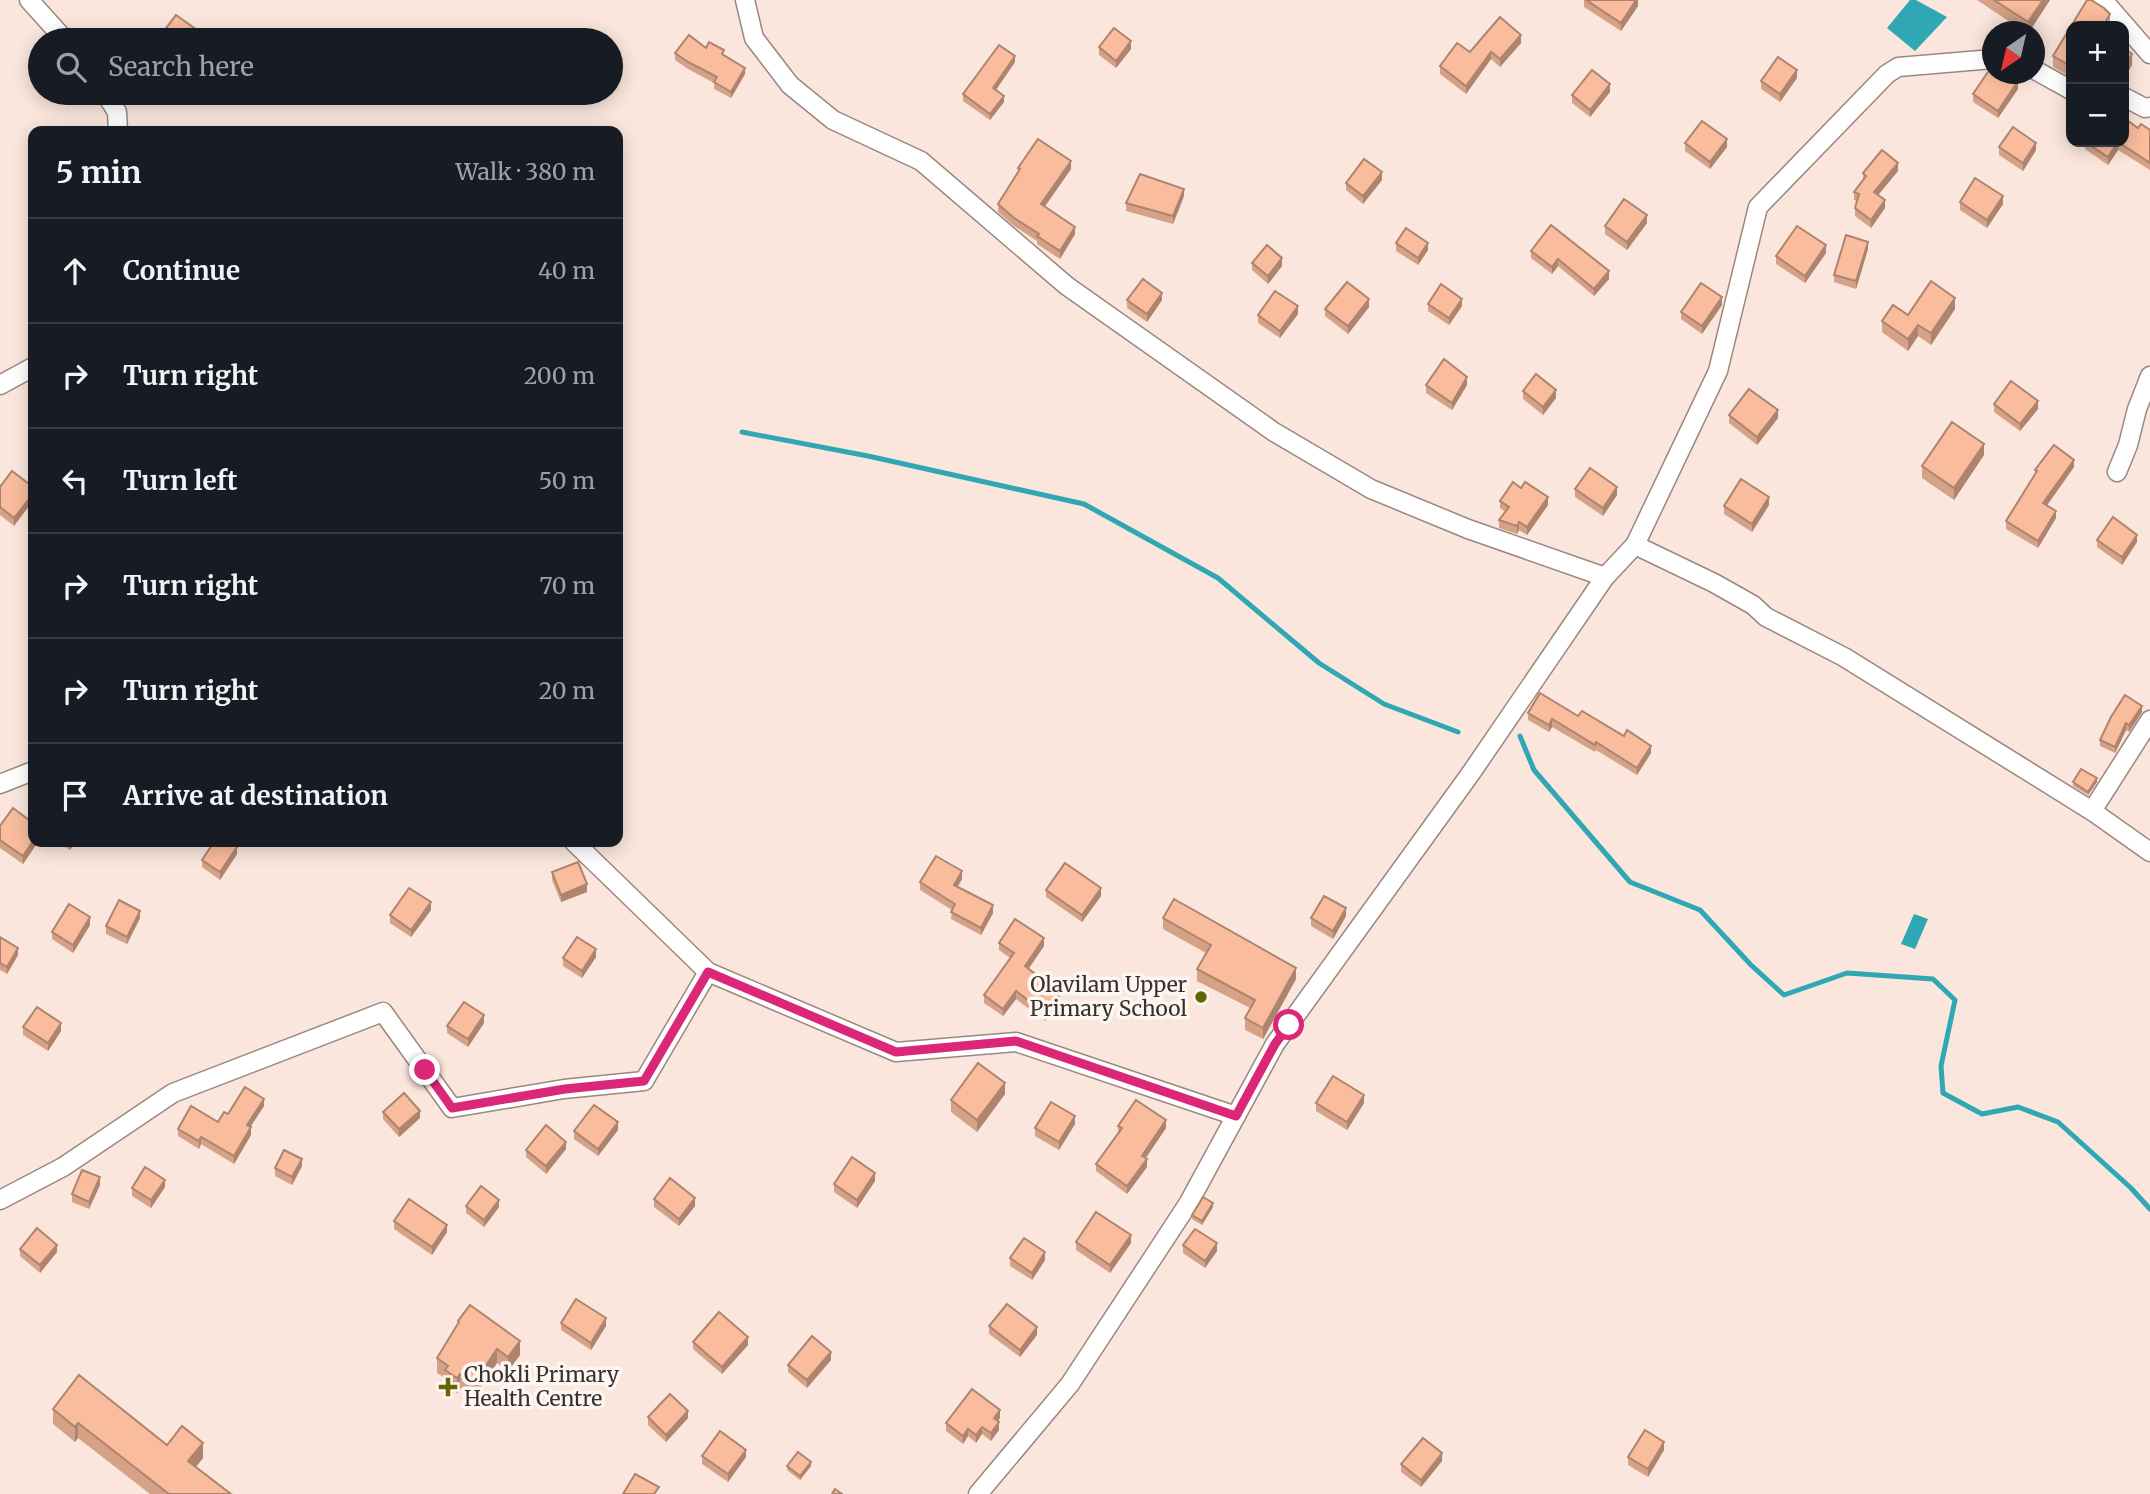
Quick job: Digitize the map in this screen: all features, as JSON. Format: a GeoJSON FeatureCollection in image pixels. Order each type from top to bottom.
{"type":"FeatureCollection","features":[{"type":"Feature","properties":{"kind":"street"},"geometry":{"type":"LineString","coordinates":[[29,0],[54,28]]}},
{"type":"Feature","properties":{"kind":"street"},"geometry":{"type":"LineString","coordinates":[[745,0],[754,38],[790,85],[833,120],[921,161],[1067,286],[1274,432],[1371,489],[1468,529],[1605,577]]}},
{"type":"Feature","properties":{"kind":"street"},"geometry":{"type":"LineString","coordinates":[[2103,0],[2150,54]]}},
{"type":"Feature","properties":{"kind":"street"},"geometry":{"type":"LineString","coordinates":[[986,1491],[1070,1384],[1188,1205],[1275,1044],[1471,773],[1605,577],[1635,545],[1718,371],[1758,207],[1887,74],[1898,67],[1982,60]]}},
{"type":"Feature","properties":{"kind":"street"},"geometry":{"type":"LineString","coordinates":[[2045,76],[2066,87]]}},
{"type":"Feature","properties":{"kind":"street"},"geometry":{"type":"LineString","coordinates":[[2129,100],[2145,108],[2150,107]]}},
{"type":"Feature","properties":{"kind":"street"},"geometry":{"type":"LineString","coordinates":[[113,105],[117,112],[118,126]]}},
{"type":"Feature","properties":{"kind":"street"},"geometry":{"type":"LineString","coordinates":[[0,385],[28,370]]}},
{"type":"Feature","properties":{"kind":"street"},"geometry":{"type":"LineString","coordinates":[[2117,472],[2150,376]]}},
{"type":"Feature","properties":{"kind":"street"},"geometry":{"type":"LineString","coordinates":[[1635,545],[1714,583],[1766,617],[1844,657],[2092,811],[2150,852]]}},
{"type":"Feature","properties":{"kind":"street"},"geometry":{"type":"LineString","coordinates":[[2092,811],[2150,720]]}},
{"type":"Feature","properties":{"kind":"street"},"geometry":{"type":"LineString","coordinates":[[0,784],[28,773]]}},
{"type":"Feature","properties":{"kind":"street"},"geometry":{"type":"LineString","coordinates":[[579,847],[708,972],[896,1052],[1016,1041],[1236,1116]]}},
{"type":"Feature","properties":{"kind":"street"},"geometry":{"type":"LineString","coordinates":[[0,1200],[63,1167],[173,1093],[383,1012],[452,1108],[565,1089],[644,1081],[708,972]]}},
{"type":"Feature","properties":{"kind":"water"},"geometry":{"type":"Polygon","coordinates":[[[1910,0],[1916,0],[1947,17],[1915,51],[1887,28],[1910,0]]]}},
{"type":"Feature","properties":{"kind":"water"},"geometry":{"type":"Polygon","coordinates":[[[1914,914],[1928,919],[1915,949],[1901,944],[1914,914]]]}},
{"type":"Feature","properties":{"kind":"building"},"geometry":{"type":"Polygon","coordinates":[[[1586,0],[1636,0],[1621,23],[1586,0]]]}},
{"type":"Feature","properties":{"kind":"building"},"geometry":{"type":"Polygon","coordinates":[[[1994,0],[2043,0],[2026,21],[1994,0]]]}},
{"type":"Feature","properties":{"kind":"building"},"geometry":{"type":"Polygon","coordinates":[[[2087,0],[2110,14],[2106,21],[2074,21],[2087,0]]]}},
{"type":"Feature","properties":{"kind":"building"},"geometry":{"type":"Polygon","coordinates":[[[176,15],[194,28],[166,28],[176,15]]]}},
{"type":"Feature","properties":{"kind":"building"},"geometry":{"type":"Polygon","coordinates":[[[1500,17],[1521,35],[1500,59],[1491,52],[1466,86],[1440,66],[1457,43],[1470,52],[1500,17]]]}},
{"type":"Feature","properties":{"kind":"building"},"geometry":{"type":"Polygon","coordinates":[[[1114,28],[1131,41],[1116,61],[1099,47],[1114,28]]]}},
{"type":"Feature","properties":{"kind":"building"},"geometry":{"type":"Polygon","coordinates":[[[2066,34],[2066,63],[2053,56],[2066,34]]]}},
{"type":"Feature","properties":{"kind":"building"},"geometry":{"type":"Polygon","coordinates":[[[689,35],[706,48],[709,42],[724,50],[722,54],[745,68],[731,92],[714,82],[717,77],[675,53],[689,35]]]}},
{"type":"Feature","properties":{"kind":"building"},"geometry":{"type":"Polygon","coordinates":[[[999,45],[1015,56],[993,88],[1004,96],[990,114],[963,94],[999,45]]]}},
{"type":"Feature","properties":{"kind":"building"},"geometry":{"type":"Polygon","coordinates":[[[1778,57],[1797,70],[1780,94],[1761,81],[1778,57]]]}},
{"type":"Feature","properties":{"kind":"building"},"geometry":{"type":"Polygon","coordinates":[[[1592,70],[1610,84],[1590,110],[1572,95],[1592,70]]]}},
{"type":"Feature","properties":{"kind":"building"},"geometry":{"type":"Polygon","coordinates":[[[1982,81],[1982,84],[2016,84],[1998,111],[1973,94],[1982,81]]]}},
{"type":"Feature","properties":{"kind":"building"},"geometry":{"type":"Polygon","coordinates":[[[1702,121],[1727,139],[1710,162],[1685,143],[1702,121]]]}},
{"type":"Feature","properties":{"kind":"building"},"geometry":{"type":"Polygon","coordinates":[[[2129,122],[2138,128],[2141,124],[2150,130],[2150,163],[2126,147],[2129,147],[2129,122]]]}},
{"type":"Feature","properties":{"kind":"building"},"geometry":{"type":"Polygon","coordinates":[[[2013,127],[2036,143],[2023,163],[1999,147],[2013,127]]]}},
{"type":"Feature","properties":{"kind":"building"},"geometry":{"type":"Polygon","coordinates":[[[1038,139],[1071,161],[1041,204],[1075,227],[1060,251],[998,204],[1038,139]]]}},
{"type":"Feature","properties":{"kind":"building"},"geometry":{"type":"Polygon","coordinates":[[[2093,147],[2115,147],[2108,157],[2093,147]]]}},
{"type":"Feature","properties":{"kind":"building"},"geometry":{"type":"Polygon","coordinates":[[[1882,150],[1898,163],[1874,192],[1885,200],[1871,220],[1855,208],[1859,194],[1854,192],[1866,176],[1863,173],[1882,150]]]}},
{"type":"Feature","properties":{"kind":"building"},"geometry":{"type":"Polygon","coordinates":[[[1364,159],[1382,172],[1363,196],[1346,183],[1364,159]]]}},
{"type":"Feature","properties":{"kind":"building"},"geometry":{"type":"Polygon","coordinates":[[[1140,174],[1184,189],[1173,216],[1126,203],[1140,174]]]}},
{"type":"Feature","properties":{"kind":"building"},"geometry":{"type":"Polygon","coordinates":[[[1975,178],[2003,196],[1987,220],[1960,202],[1975,178]]]}},
{"type":"Feature","properties":{"kind":"building"},"geometry":{"type":"Polygon","coordinates":[[[1624,199],[1647,215],[1627,242],[1605,226],[1624,199]]]}},
{"type":"Feature","properties":{"kind":"building"},"geometry":{"type":"Polygon","coordinates":[[[1551,225],[1609,271],[1594,289],[1558,259],[1552,267],[1531,251],[1551,225]]]}},
{"type":"Feature","properties":{"kind":"building"},"geometry":{"type":"Polygon","coordinates":[[[1797,226],[1826,245],[1805,276],[1776,256],[1797,226]]]}},
{"type":"Feature","properties":{"kind":"building"},"geometry":{"type":"Polygon","coordinates":[[[1406,228],[1428,243],[1418,258],[1396,243],[1406,228]]]}},
{"type":"Feature","properties":{"kind":"building"},"geometry":{"type":"Polygon","coordinates":[[[1846,235],[1868,242],[1856,281],[1834,275],[1846,235]]]}},
{"type":"Feature","properties":{"kind":"building"},"geometry":{"type":"Polygon","coordinates":[[[1267,245],[1282,258],[1268,276],[1252,263],[1267,245]]]}},
{"type":"Feature","properties":{"kind":"building"},"geometry":{"type":"Polygon","coordinates":[[[1143,279],[1162,293],[1147,314],[1127,300],[1143,279]]]}},
{"type":"Feature","properties":{"kind":"building"},"geometry":{"type":"Polygon","coordinates":[[[1931,281],[1955,298],[1931,333],[1918,325],[1908,339],[1882,321],[1893,305],[1908,315],[1931,281]]]}},
{"type":"Feature","properties":{"kind":"building"},"geometry":{"type":"Polygon","coordinates":[[[1347,282],[1369,299],[1348,326],[1325,309],[1347,282]]]}},
{"type":"Feature","properties":{"kind":"building"},"geometry":{"type":"Polygon","coordinates":[[[1701,283],[1722,297],[1702,326],[1681,312],[1701,283]]]}},
{"type":"Feature","properties":{"kind":"building"},"geometry":{"type":"Polygon","coordinates":[[[1441,284],[1462,299],[1449,318],[1428,304],[1441,284]]]}},
{"type":"Feature","properties":{"kind":"building"},"geometry":{"type":"Polygon","coordinates":[[[1275,291],[1298,306],[1280,331],[1258,315],[1275,291]]]}},
{"type":"Feature","properties":{"kind":"building"},"geometry":{"type":"Polygon","coordinates":[[[1444,359],[1467,377],[1452,403],[1426,385],[1444,359]]]}},
{"type":"Feature","properties":{"kind":"building"},"geometry":{"type":"Polygon","coordinates":[[[1536,374],[1556,390],[1543,407],[1523,391],[1536,374]]]}},
{"type":"Feature","properties":{"kind":"building"},"geometry":{"type":"Polygon","coordinates":[[[2011,381],[2038,401],[2020,424],[1994,404],[2011,381]]]}},
{"type":"Feature","properties":{"kind":"building"},"geometry":{"type":"Polygon","coordinates":[[[1749,389],[1778,410],[1757,437],[1729,415],[1749,389]]]}},
{"type":"Feature","properties":{"kind":"building"},"geometry":{"type":"Polygon","coordinates":[[[1952,422],[1984,444],[1954,488],[1922,466],[1952,422]]]}},
{"type":"Feature","properties":{"kind":"building"},"geometry":{"type":"Polygon","coordinates":[[[2054,445],[2074,460],[2043,503],[2056,511],[2038,541],[2006,521],[2037,471],[2035,470],[2054,445]]]}},
{"type":"Feature","properties":{"kind":"building"},"geometry":{"type":"Polygon","coordinates":[[[1590,468],[1617,487],[1603,508],[1575,489],[1590,468]]]}},
{"type":"Feature","properties":{"kind":"building"},"geometry":{"type":"Polygon","coordinates":[[[12,471],[28,483],[28,500],[14,518],[0,507],[0,487],[12,471]]]}},
{"type":"Feature","properties":{"kind":"building"},"geometry":{"type":"Polygon","coordinates":[[[1741,479],[1769,497],[1752,524],[1724,506],[1741,479]]]}},
{"type":"Feature","properties":{"kind":"building"},"geometry":{"type":"Polygon","coordinates":[[[1513,482],[1521,488],[1525,482],[1548,497],[1527,527],[1519,522],[1517,526],[1499,520],[1509,507],[1500,501],[1513,482]]]}},
{"type":"Feature","properties":{"kind":"building"},"geometry":{"type":"Polygon","coordinates":[[[2113,517],[2137,535],[2122,557],[2097,540],[2113,517]]]}},
{"type":"Feature","properties":{"kind":"building"},"geometry":{"type":"Polygon","coordinates":[[[1540,693],[1578,716],[1582,711],[1624,736],[1627,730],[1651,746],[1637,768],[1552,719],[1549,725],[1528,713],[1540,693]]]}},
{"type":"Feature","properties":{"kind":"building"},"geometry":{"type":"Polygon","coordinates":[[[2125,695],[2142,706],[2129,725],[2126,723],[2115,747],[2100,740],[2125,695]]]}},
{"type":"Feature","properties":{"kind":"building"},"geometry":{"type":"Polygon","coordinates":[[[2081,769],[2097,778],[2088,792],[2073,782],[2081,769]]]}},
{"type":"Feature","properties":{"kind":"building"},"geometry":{"type":"Polygon","coordinates":[[[13,808],[28,819],[29,847],[23,856],[0,840],[0,826],[13,808]]]}},
{"type":"Feature","properties":{"kind":"building"},"geometry":{"type":"Polygon","coordinates":[[[211,847],[237,847],[220,872],[202,860],[211,847]]]}},
{"type":"Feature","properties":{"kind":"building"},"geometry":{"type":"Polygon","coordinates":[[[936,856],[962,871],[954,885],[993,905],[981,928],[951,912],[955,904],[920,882],[936,856]]]}},
{"type":"Feature","properties":{"kind":"building"},"geometry":{"type":"Polygon","coordinates":[[[578,862],[587,884],[561,895],[552,872],[578,862]]]}},
{"type":"Feature","properties":{"kind":"building"},"geometry":{"type":"Polygon","coordinates":[[[1065,863],[1101,888],[1082,915],[1046,890],[1065,863]]]}},
{"type":"Feature","properties":{"kind":"building"},"geometry":{"type":"Polygon","coordinates":[[[409,888],[431,902],[411,930],[390,915],[409,888]]]}},
{"type":"Feature","properties":{"kind":"building"},"geometry":{"type":"Polygon","coordinates":[[[1324,896],[1346,908],[1333,931],[1311,918],[1324,896]]]}},
{"type":"Feature","properties":{"kind":"building"},"geometry":{"type":"Polygon","coordinates":[[[1174,899],[1296,968],[1263,1028],[1245,1018],[1255,1000],[1197,969],[1211,945],[1163,918],[1174,899]]]}},
{"type":"Feature","properties":{"kind":"building"},"geometry":{"type":"Polygon","coordinates":[[[119,900],[140,911],[127,937],[106,926],[119,900]]]}},
{"type":"Feature","properties":{"kind":"building"},"geometry":{"type":"Polygon","coordinates":[[[69,904],[90,917],[73,945],[52,932],[69,904]]]}},
{"type":"Feature","properties":{"kind":"building"},"geometry":{"type":"Polygon","coordinates":[[[1015,919],[1044,938],[1025,966],[1060,993],[1045,1013],[1016,991],[1003,1009],[984,995],[1014,953],[999,943],[1015,919]]]}},
{"type":"Feature","properties":{"kind":"building"},"geometry":{"type":"Polygon","coordinates":[[[0,937],[18,948],[7,967],[0,963],[0,937]]]}},
{"type":"Feature","properties":{"kind":"building"},"geometry":{"type":"Polygon","coordinates":[[[577,937],[596,949],[582,971],[563,958],[577,937]]]}},
{"type":"Feature","properties":{"kind":"building"},"geometry":{"type":"Polygon","coordinates":[[[464,1002],[484,1015],[468,1039],[447,1026],[464,1002]]]}},
{"type":"Feature","properties":{"kind":"building"},"geometry":{"type":"Polygon","coordinates":[[[37,1007],[61,1023],[48,1043],[23,1027],[37,1007]]]}},
{"type":"Feature","properties":{"kind":"building"},"geometry":{"type":"Polygon","coordinates":[[[978,1063],[1005,1083],[977,1120],[951,1100],[978,1063]]]}},
{"type":"Feature","properties":{"kind":"building"},"geometry":{"type":"Polygon","coordinates":[[[1333,1076],[1364,1095],[1347,1122],[1316,1103],[1333,1076]]]}},
{"type":"Feature","properties":{"kind":"building"},"geometry":{"type":"Polygon","coordinates":[[[245,1087],[264,1099],[247,1125],[251,1127],[234,1156],[201,1137],[199,1141],[178,1129],[191,1106],[218,1122],[224,1112],[228,1114],[245,1087]]]}},
{"type":"Feature","properties":{"kind":"building"},"geometry":{"type":"Polygon","coordinates":[[[404,1093],[420,1111],[399,1129],[383,1112],[404,1093]]]}},
{"type":"Feature","properties":{"kind":"building"},"geometry":{"type":"Polygon","coordinates":[[[1136,1100],[1166,1120],[1142,1156],[1147,1159],[1127,1186],[1096,1164],[1122,1128],[1118,1126],[1136,1100]]]}},
{"type":"Feature","properties":{"kind":"building"},"geometry":{"type":"Polygon","coordinates":[[[1051,1102],[1075,1116],[1059,1142],[1035,1128],[1051,1102]]]}},
{"type":"Feature","properties":{"kind":"building"},"geometry":{"type":"Polygon","coordinates":[[[594,1105],[618,1122],[598,1149],[574,1131],[594,1105]]]}},
{"type":"Feature","properties":{"kind":"building"},"geometry":{"type":"Polygon","coordinates":[[[546,1125],[566,1142],[546,1166],[526,1150],[546,1125]]]}},
{"type":"Feature","properties":{"kind":"building"},"geometry":{"type":"Polygon","coordinates":[[[284,1150],[302,1159],[292,1177],[275,1168],[284,1150]]]}},
{"type":"Feature","properties":{"kind":"building"},"geometry":{"type":"Polygon","coordinates":[[[852,1157],[875,1173],[857,1200],[834,1184],[852,1157]]]}},
{"type":"Feature","properties":{"kind":"building"},"geometry":{"type":"Polygon","coordinates":[[[145,1167],[165,1180],[151,1200],[132,1188],[145,1167]]]}},
{"type":"Feature","properties":{"kind":"building"},"geometry":{"type":"Polygon","coordinates":[[[82,1170],[100,1177],[89,1202],[72,1194],[82,1170]]]}},
{"type":"Feature","properties":{"kind":"building"},"geometry":{"type":"Polygon","coordinates":[[[670,1178],[695,1198],[679,1219],[654,1199],[670,1178]]]}},
{"type":"Feature","properties":{"kind":"building"},"geometry":{"type":"Polygon","coordinates":[[[481,1186],[499,1200],[484,1220],[466,1206],[481,1186]]]}},
{"type":"Feature","properties":{"kind":"building"},"geometry":{"type":"Polygon","coordinates":[[[1203,1197],[1213,1203],[1202,1221],[1192,1215],[1203,1197]]]}},
{"type":"Feature","properties":{"kind":"building"},"geometry":{"type":"Polygon","coordinates":[[[409,1199],[447,1225],[432,1247],[394,1221],[409,1199]]]}},
{"type":"Feature","properties":{"kind":"building"},"geometry":{"type":"Polygon","coordinates":[[[1096,1212],[1131,1235],[1110,1265],[1076,1242],[1096,1212]]]}},
{"type":"Feature","properties":{"kind":"building"},"geometry":{"type":"Polygon","coordinates":[[[37,1228],[57,1245],[40,1265],[20,1249],[37,1228]]]}},
{"type":"Feature","properties":{"kind":"building"},"geometry":{"type":"Polygon","coordinates":[[[1195,1229],[1217,1243],[1205,1261],[1183,1245],[1195,1229]]]}},
{"type":"Feature","properties":{"kind":"building"},"geometry":{"type":"Polygon","coordinates":[[[1024,1238],[1045,1252],[1032,1273],[1010,1258],[1024,1238]]]}},
{"type":"Feature","properties":{"kind":"building"},"geometry":{"type":"Polygon","coordinates":[[[576,1299],[606,1318],[591,1343],[561,1323],[576,1299]]]}},
{"type":"Feature","properties":{"kind":"building"},"geometry":{"type":"Polygon","coordinates":[[[1007,1304],[1037,1327],[1020,1350],[989,1326],[1007,1304]]]}},
{"type":"Feature","properties":{"kind":"building"},"geometry":{"type":"Polygon","coordinates":[[[470,1305],[520,1341],[508,1357],[497,1349],[474,1383],[460,1374],[457,1378],[445,1370],[448,1366],[437,1358],[470,1305]]]}},
{"type":"Feature","properties":{"kind":"building"},"geometry":{"type":"Polygon","coordinates":[[[719,1312],[748,1337],[722,1367],[693,1342],[719,1312]]]}},
{"type":"Feature","properties":{"kind":"building"},"geometry":{"type":"Polygon","coordinates":[[[812,1336],[831,1352],[807,1380],[788,1365],[812,1336]]]}},
{"type":"Feature","properties":{"kind":"building"},"geometry":{"type":"Polygon","coordinates":[[[79,1375],[167,1445],[182,1426],[203,1443],[188,1461],[231,1494],[169,1494],[78,1423],[75,1427],[53,1409],[79,1375]]]}},
{"type":"Feature","properties":{"kind":"building"},"geometry":{"type":"Polygon","coordinates":[[[972,1389],[1000,1410],[994,1418],[999,1422],[991,1433],[982,1427],[976,1435],[968,1429],[963,1436],[946,1423],[972,1389]]]}},
{"type":"Feature","properties":{"kind":"building"},"geometry":{"type":"Polygon","coordinates":[[[670,1394],[688,1411],[666,1435],[648,1417],[670,1394]]]}},
{"type":"Feature","properties":{"kind":"building"},"geometry":{"type":"Polygon","coordinates":[[[1645,1430],[1664,1442],[1648,1469],[1628,1457],[1645,1430]]]}},
{"type":"Feature","properties":{"kind":"building"},"geometry":{"type":"Polygon","coordinates":[[[720,1431],[746,1450],[728,1474],[702,1456],[720,1431]]]}},
{"type":"Feature","properties":{"kind":"building"},"geometry":{"type":"Polygon","coordinates":[[[1423,1438],[1442,1453],[1421,1480],[1401,1464],[1423,1438]]]}},
{"type":"Feature","properties":{"kind":"building"},"geometry":{"type":"Polygon","coordinates":[[[798,1452],[811,1462],[800,1476],[787,1466],[798,1452]]]}},
{"type":"Feature","properties":{"kind":"building"},"geometry":{"type":"Polygon","coordinates":[[[635,1474],[659,1487],[654,1494],[623,1494],[635,1474]]]}},
{"type":"Feature","properties":{"kind":"waterway"},"geometry":{"type":"LineString","coordinates":[[742,432],[868,456],[1084,504],[1218,578],[1319,663],[1384,704],[1458,732]]}},
{"type":"Feature","properties":{"kind":"waterway"},"geometry":{"type":"LineString","coordinates":[[1520,736],[1534,770],[1630,882],[1700,910],[1751,965],[1784,995],[1847,973],[1933,979],[1955,1000],[1941,1066],[1943,1093],[1982,1114],[2018,1107],[2058,1122],[2131,1188],[2150,1209]]}},
{"type":"Feature","properties":{"kind":"place","name":"Olavilam Upper Primary School"},"geometry":{"type":"Point","coordinates":[1201,997]}},
{"type":"Feature","properties":{"kind":"place","name":"Chokli Primary Health Centre"},"geometry":{"type":"Point","coordinates":[448,1387]}},
{"type":"Feature","properties":{"kind":"route"},"geometry":{"type":"LineString","coordinates":[[425,1070],[452,1108],[565,1089],[644,1081],[708,972],[896,1052],[1016,1041],[1236,1116],[1275,1044],[1289,1025]]}}]}
